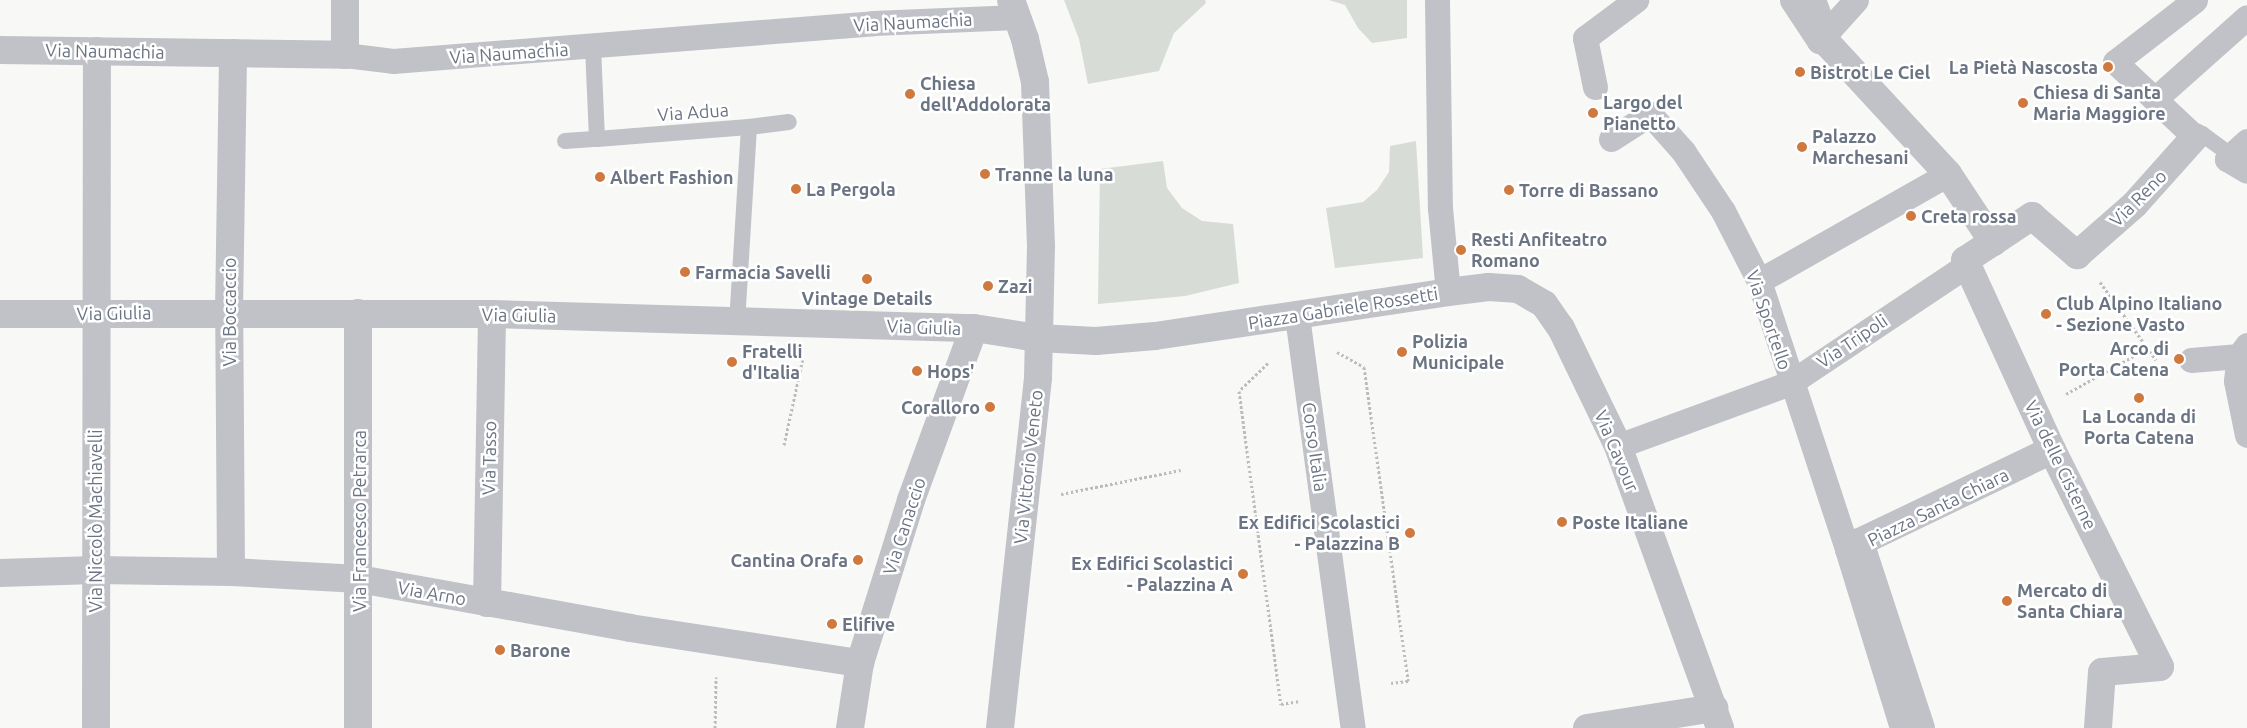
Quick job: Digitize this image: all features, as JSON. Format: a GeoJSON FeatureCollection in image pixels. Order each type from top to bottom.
{"type":"FeatureCollection","features":[{"type":"Feature","properties":{"kind":"street"},"geometry":{"type":"LineString","coordinates":[[345,0],[345,55]]}},
{"type":"Feature","properties":{"kind":"street","name":"Piazza Gabriele Rossetti"},"geometry":{"type":"LineString","coordinates":[[1038,338],[1096,341],[1297,316],[1448,292],[1440,208],[1438,0]]}},
{"type":"Feature","properties":{"kind":"street"},"geometry":{"type":"LineString","coordinates":[[1595,87],[1585,38],[1636,0]]}},
{"type":"Feature","properties":{"kind":"street"},"geometry":{"type":"LineString","coordinates":[[1792,0],[1819,41],[1856,0]]}},
{"type":"Feature","properties":{"kind":"street"},"geometry":{"type":"LineString","coordinates":[[1812,0],[1828,44],[1948,174],[1993,242]]}},
{"type":"Feature","properties":{"kind":"street"},"geometry":{"type":"LineString","coordinates":[[2195,0],[2115,62],[2196,137]]}},
{"type":"Feature","properties":{"kind":"street","name":"Via Naumachia"},"geometry":{"type":"LineString","coordinates":[[0,50],[345,55],[394,61],[593,47],[1014,8]]}},
{"type":"Feature","properties":{"kind":"street","name":"Via Vittorio Veneto"},"geometry":{"type":"LineString","coordinates":[[1000,728],[1038,378],[1040,205],[1035,82],[1014,8]]}},
{"type":"Feature","properties":{"kind":"street"},"geometry":{"type":"LineString","coordinates":[[2156,99],[2247,17]]}},
{"type":"Feature","properties":{"kind":"street","name":"Via Niccolò Machiavelli"},"geometry":{"type":"LineString","coordinates":[[96,728],[95,314],[97,51]]}},
{"type":"Feature","properties":{"kind":"street","name":"Via Boccaccio"},"geometry":{"type":"LineString","coordinates":[[231,572],[229,312],[233,53]]}},
{"type":"Feature","properties":{"kind":"street","name":"Via Sportello"},"geometry":{"type":"LineString","coordinates":[[1612,139],[1650,114],[1683,151],[1723,210],[1759,281],[1790,382],[1854,546],[1902,728]]}},
{"type":"Feature","properties":{"kind":"street","name":"Via Reno"},"geometry":{"type":"LineString","coordinates":[[2077,255],[2135,204],[2196,137]]}},
{"type":"Feature","properties":{"kind":"street"},"geometry":{"type":"LineString","coordinates":[[1759,281],[1948,174]]}},
{"type":"Feature","properties":{"kind":"street"},"geometry":{"type":"LineString","coordinates":[[1967,265],[1965,260],[2032,216],[2077,255]]}},
{"type":"Feature","properties":{"kind":"street","name":"Via Tripoli"},"geometry":{"type":"LineString","coordinates":[[1618,446],[1790,382],[1967,265]]}},
{"type":"Feature","properties":{"kind":"street","name":"Via delle Cisterne"},"geometry":{"type":"LineString","coordinates":[[1967,265],[2052,450],[2160,667],[2102,672],[2098,728]]}},
{"type":"Feature","properties":{"kind":"street","name":"Via Cavour"},"geometry":{"type":"LineString","coordinates":[[1448,292],[1489,287],[1518,289],[1544,304],[1561,328],[1618,446],[1717,718]]}},
{"type":"Feature","properties":{"kind":"street","name":"Via Giulia"},"geometry":{"type":"LineString","coordinates":[[0,314],[229,312],[492,314],[974,328],[1038,338]]}},
{"type":"Feature","properties":{"kind":"street","name":"Via Francesco Petrarca"},"geometry":{"type":"LineString","coordinates":[[358,313],[358,728]]}},
{"type":"Feature","properties":{"kind":"street","name":"Via Tasso"},"geometry":{"type":"LineString","coordinates":[[486,602],[492,314]]}},
{"type":"Feature","properties":{"kind":"street","name":"Corso Italia"},"geometry":{"type":"LineString","coordinates":[[1297,316],[1353,728]]}},
{"type":"Feature","properties":{"kind":"street","name":"Via Canaccio"},"geometry":{"type":"LineString","coordinates":[[850,728],[860,663],[911,500],[974,328]]}},
{"type":"Feature","properties":{"kind":"street"},"geometry":{"type":"LineString","coordinates":[[2191,360],[2243,350],[2236,381],[2247,435]]}},
{"type":"Feature","properties":{"kind":"street","name":"Piazza Santa Chiara"},"geometry":{"type":"LineString","coordinates":[[1920,728],[1854,546],[2052,450]]}},
{"type":"Feature","properties":{"kind":"street","name":"Via Arno"},"geometry":{"type":"LineString","coordinates":[[0,573],[95,570],[231,572],[359,580],[860,663]]}},
{"type":"Feature","properties":{"kind":"street"},"geometry":{"type":"LineString","coordinates":[[1587,728],[1717,718]]}},
{"type":"Feature","properties":{"kind":"lane"},"geometry":{"type":"LineString","coordinates":[[593,47],[597,139]]}},
{"type":"Feature","properties":{"kind":"lane"},"geometry":{"type":"LineString","coordinates":[[749,128],[789,122]]}},
{"type":"Feature","properties":{"kind":"lane","name":"Via Adua"},"geometry":{"type":"LineString","coordinates":[[566,141],[749,128],[737,321]]}},
{"type":"Feature","properties":{"kind":"lane"},"geometry":{"type":"LineString","coordinates":[[2196,137],[2202,134],[2243,158]]}},
{"type":"Feature","properties":{"kind":"path"},"geometry":{"type":"LineString","coordinates":[[2077,255],[2162,369]]}},
{"type":"Feature","properties":{"kind":"path"},"geometry":{"type":"LineString","coordinates":[[784,445],[811,323]]}},
{"type":"Feature","properties":{"kind":"path"},"geometry":{"type":"LineString","coordinates":[[2035,412],[2148,348]]}},
{"type":"Feature","properties":{"kind":"path"},"geometry":{"type":"LineString","coordinates":[[1332,349],[1364,367],[1408,681],[1391,683]]}},
{"type":"Feature","properties":{"kind":"path"},"geometry":{"type":"LineString","coordinates":[[1266,364],[1239,392],[1281,704],[1300,701]]}},
{"type":"Feature","properties":{"kind":"path"},"geometry":{"type":"LineString","coordinates":[[1024,502],[1181,470]]}},
{"type":"Feature","properties":{"kind":"path"},"geometry":{"type":"LineString","coordinates":[[715,728],[716,682]]}},
{"type":"Feature","properties":{"kind":"shaded area"},"geometry":{"type":"Polygon","coordinates":[[[1064,0],[1205,0],[1206,3],[1174,33],[1159,71],[1088,84],[1079,39],[1064,0]]]}},
{"type":"Feature","properties":{"kind":"shaded area"},"geometry":{"type":"Polygon","coordinates":[[[1329,0],[1407,0],[1407,38],[1372,43],[1358,28],[1345,5],[1329,0]]]}},
{"type":"Feature","properties":{"kind":"shaded area"},"geometry":{"type":"Polygon","coordinates":[[[1416,141],[1423,258],[1335,268],[1326,208],[1363,202],[1377,190],[1389,172],[1390,146],[1416,141]]]}},
{"type":"Feature","properties":{"kind":"shaded area"},"geometry":{"type":"Polygon","coordinates":[[[1163,161],[1167,188],[1182,208],[1202,221],[1233,224],[1239,283],[1185,296],[1098,304],[1100,169],[1163,161]]]}},
{"type":"Feature","properties":{"kind":"place","name":"La Pietà Nascosta"},"geometry":{"type":"Point","coordinates":[2108,67]}},
{"type":"Feature","properties":{"kind":"place","name":"Bistrot Le Ciel"},"geometry":{"type":"Point","coordinates":[1800,72]}},
{"type":"Feature","properties":{"kind":"place","name":"Chiesa dell'Addolorata"},"geometry":{"type":"Point","coordinates":[910,94]}},
{"type":"Feature","properties":{"kind":"place","name":"Chiesa di Santa Maria Maggiore"},"geometry":{"type":"Point","coordinates":[2023,103]}},
{"type":"Feature","properties":{"kind":"place","name":"Largo del Pianetto"},"geometry":{"type":"Point","coordinates":[1593,113]}},
{"type":"Feature","properties":{"kind":"place","name":"Palazzo Marchesani"},"geometry":{"type":"Point","coordinates":[1802,147]}},
{"type":"Feature","properties":{"kind":"place","name":"Tranne la luna"},"geometry":{"type":"Point","coordinates":[985,174]}},
{"type":"Feature","properties":{"kind":"place","name":"Albert Fashion"},"geometry":{"type":"Point","coordinates":[600,177]}},
{"type":"Feature","properties":{"kind":"place","name":"La Pergola"},"geometry":{"type":"Point","coordinates":[796,189]}},
{"type":"Feature","properties":{"kind":"place","name":"Torre di Bassano"},"geometry":{"type":"Point","coordinates":[1509,190]}},
{"type":"Feature","properties":{"kind":"place","name":"Creta rossa"},"geometry":{"type":"Point","coordinates":[1911,216]}},
{"type":"Feature","properties":{"kind":"place","name":"Resti Anfiteatro Romano"},"geometry":{"type":"Point","coordinates":[1461,250]}},
{"type":"Feature","properties":{"kind":"place","name":"Farmacia Savelli"},"geometry":{"type":"Point","coordinates":[685,272]}},
{"type":"Feature","properties":{"kind":"place","name":"Vintage Details"},"geometry":{"type":"Point","coordinates":[867,279]}},
{"type":"Feature","properties":{"kind":"place","name":"Zazi"},"geometry":{"type":"Point","coordinates":[988,286]}},
{"type":"Feature","properties":{"kind":"place","name":"Club Alpino Italiano - Sezione Vasto"},"geometry":{"type":"Point","coordinates":[2046,314]}},
{"type":"Feature","properties":{"kind":"place","name":"Polizia Municipale"},"geometry":{"type":"Point","coordinates":[1402,352]}},
{"type":"Feature","properties":{"kind":"place","name":"Arco di Porta Catena"},"geometry":{"type":"Point","coordinates":[2179,359]}},
{"type":"Feature","properties":{"kind":"place","name":"Fratelli d'Italia"},"geometry":{"type":"Point","coordinates":[732,362]}},
{"type":"Feature","properties":{"kind":"place","name":"Hops'"},"geometry":{"type":"Point","coordinates":[917,371]}},
{"type":"Feature","properties":{"kind":"place","name":"La Locanda di Porta Catena"},"geometry":{"type":"Point","coordinates":[2139,398]}},
{"type":"Feature","properties":{"kind":"place","name":"Coralloro"},"geometry":{"type":"Point","coordinates":[990,407]}},
{"type":"Feature","properties":{"kind":"place","name":"Poste Italiane"},"geometry":{"type":"Point","coordinates":[1562,522]}},
{"type":"Feature","properties":{"kind":"place","name":"Ex Edifici Scolastici - Palazzina B"},"geometry":{"type":"Point","coordinates":[1410,533]}},
{"type":"Feature","properties":{"kind":"place","name":"Cantina Orafa"},"geometry":{"type":"Point","coordinates":[858,560]}},
{"type":"Feature","properties":{"kind":"place","name":"Ex Edifici Scolastici - Palazzina A"},"geometry":{"type":"Point","coordinates":[1243,574]}},
{"type":"Feature","properties":{"kind":"place","name":"Mercato di Santa Chiara"},"geometry":{"type":"Point","coordinates":[2007,601]}},
{"type":"Feature","properties":{"kind":"place","name":"Elifive"},"geometry":{"type":"Point","coordinates":[832,624]}},
{"type":"Feature","properties":{"kind":"place","name":"Barone"},"geometry":{"type":"Point","coordinates":[500,650]}}]}
